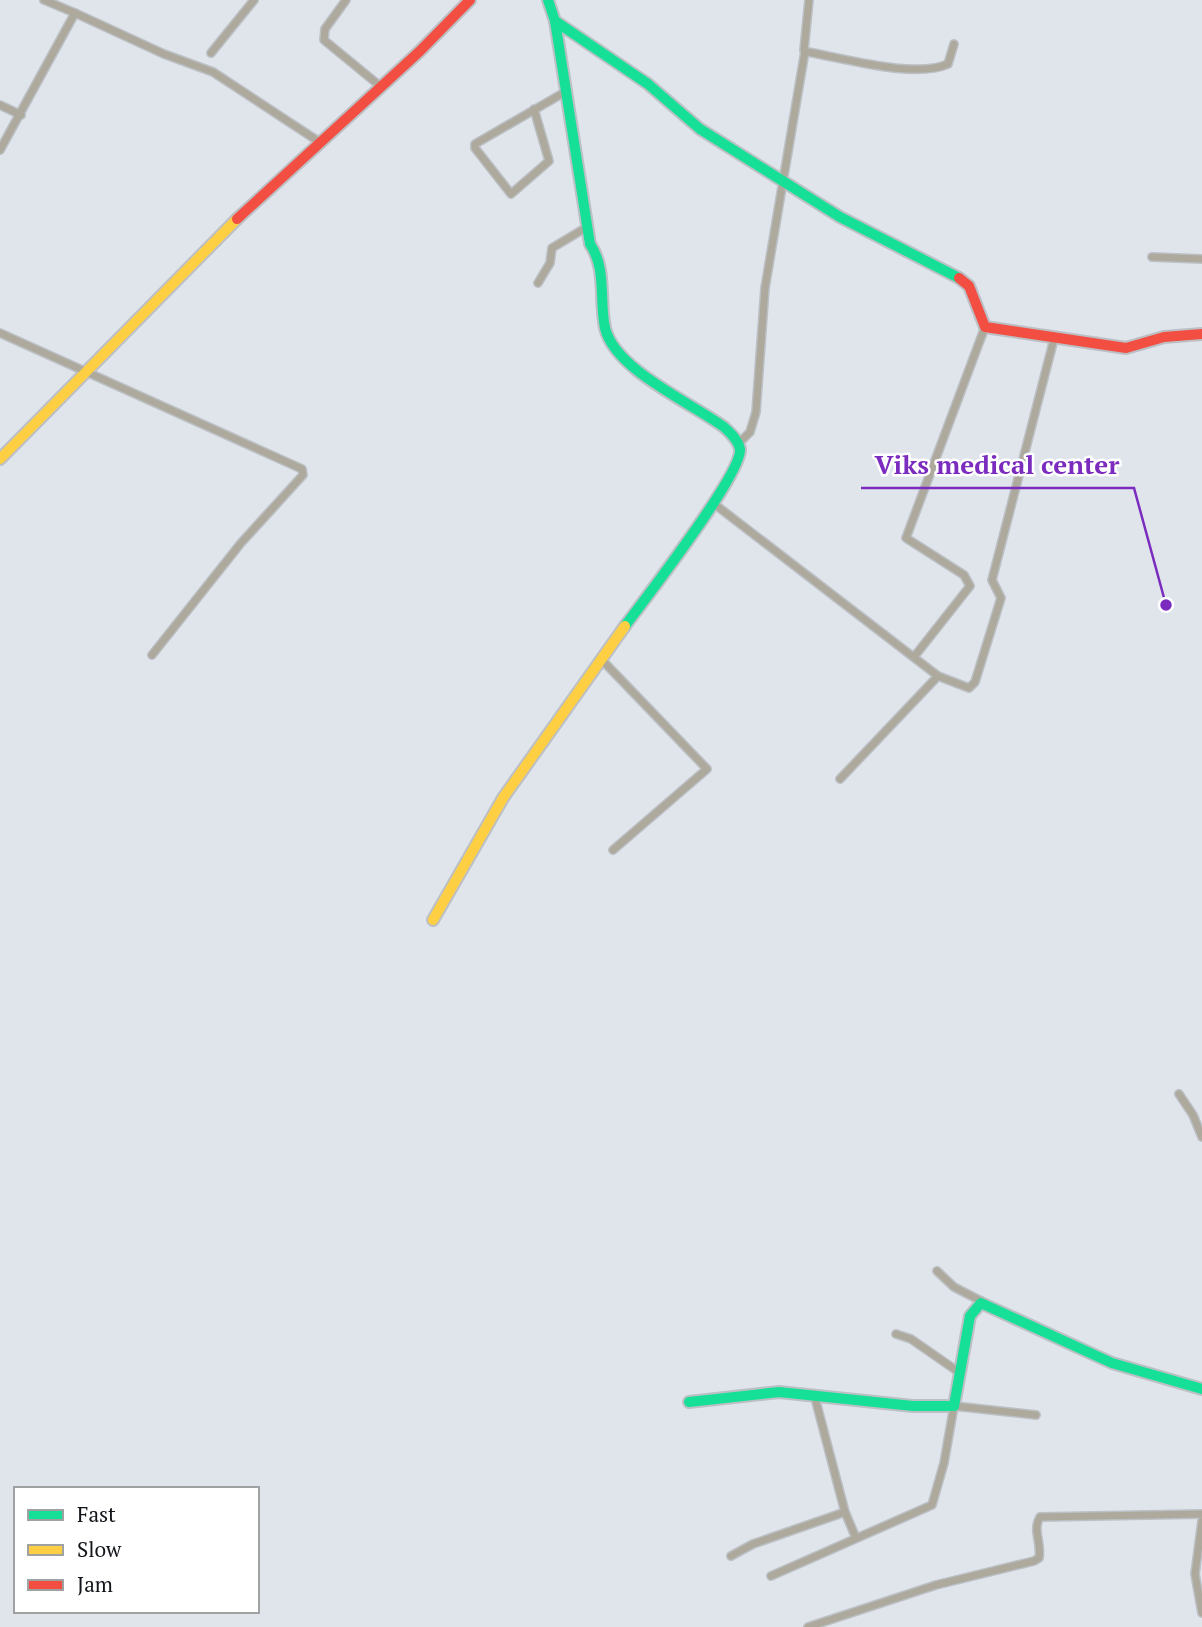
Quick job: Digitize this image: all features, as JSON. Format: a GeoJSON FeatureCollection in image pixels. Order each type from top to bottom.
{"type":"FeatureCollection","features":[{"type":"Feature","properties":{"kind":"street"},"geometry":{"type":"LineString","coordinates":[[44,0],[164,54],[213,72],[321,142]]}},
{"type":"Feature","properties":{"kind":"street"},"geometry":{"type":"LineString","coordinates":[[211,53],[254,0]]}},
{"type":"Feature","properties":{"kind":"street"},"geometry":{"type":"LineString","coordinates":[[346,0],[325,29],[324,40],[380,86]]}},
{"type":"Feature","properties":{"kind":"street"},"geometry":{"type":"LineString","coordinates":[[0,459],[247,208],[321,142],[470,0]]}},
{"type":"Feature","properties":{"kind":"street"},"geometry":{"type":"LineString","coordinates":[[433,920],[503,798],[713,503],[739,455],[739,443],[721,425],[631,365],[615,351],[608,334],[598,256],[590,244],[555,21],[548,0]]}},
{"type":"Feature","properties":{"kind":"street"},"geometry":{"type":"LineString","coordinates":[[739,443],[750,432],[757,412],[765,288],[805,51],[809,0]]}},
{"type":"Feature","properties":{"kind":"street"},"geometry":{"type":"LineString","coordinates":[[0,150],[75,13]]}},
{"type":"Feature","properties":{"kind":"street"},"geometry":{"type":"LineString","coordinates":[[555,21],[648,84],[700,129],[840,217],[965,281],[975,296],[979,319],[985,327],[1126,348],[1164,337],[1202,334]]}},
{"type":"Feature","properties":{"kind":"street"},"geometry":{"type":"LineString","coordinates":[[805,51],[908,68],[938,68],[948,64],[954,44]]}},
{"type":"Feature","properties":{"kind":"street"},"geometry":{"type":"LineString","coordinates":[[534,108],[549,161],[511,194],[475,148],[475,144],[534,108],[565,92]]}},
{"type":"Feature","properties":{"kind":"street"},"geometry":{"type":"LineString","coordinates":[[0,105],[21,115]]}},
{"type":"Feature","properties":{"kind":"street"},"geometry":{"type":"LineString","coordinates":[[538,283],[550,262],[552,248],[587,227]]}},
{"type":"Feature","properties":{"kind":"street"},"geometry":{"type":"LineString","coordinates":[[1152,257],[1202,259]]}},
{"type":"Feature","properties":{"kind":"street"},"geometry":{"type":"LineString","coordinates":[[914,657],[970,586],[964,575],[906,538],[985,327]]}},
{"type":"Feature","properties":{"kind":"street"},"geometry":{"type":"LineString","coordinates":[[0,333],[302,469],[303,475],[241,543],[152,654]]}},
{"type":"Feature","properties":{"kind":"street"},"geometry":{"type":"LineString","coordinates":[[713,503],[938,677],[962,688],[969,688],[975,682],[1001,598],[992,580],[1054,339]]}},
{"type":"Feature","properties":{"kind":"street"},"geometry":{"type":"LineString","coordinates":[[601,659],[707,769],[613,850]]}},
{"type":"Feature","properties":{"kind":"street"},"geometry":{"type":"LineString","coordinates":[[840,779],[938,677]]}},
{"type":"Feature","properties":{"kind":"street"},"geometry":{"type":"LineString","coordinates":[[1179,1094],[1193,1115],[1202,1137]]}},
{"type":"Feature","properties":{"kind":"street"},"geometry":{"type":"LineString","coordinates":[[937,1271],[954,1287],[1112,1363],[1202,1389]]}},
{"type":"Feature","properties":{"kind":"street"},"geometry":{"type":"LineString","coordinates":[[771,1576],[897,1523],[935,1502],[972,1309],[976,1304],[986,1303]]}},
{"type":"Feature","properties":{"kind":"street"},"geometry":{"type":"LineString","coordinates":[[897,1334],[911,1339],[960,1373]]}},
{"type":"Feature","properties":{"kind":"street"},"geometry":{"type":"LineString","coordinates":[[689,1402],[779,1391],[917,1406],[954,1406],[1036,1415]]}},
{"type":"Feature","properties":{"kind":"street"},"geometry":{"type":"LineString","coordinates":[[814,1394],[845,1512],[856,1538]]}},
{"type":"Feature","properties":{"kind":"street"},"geometry":{"type":"LineString","coordinates":[[731,1556],[753,1544],[845,1512]]}},
{"type":"Feature","properties":{"kind":"street"},"geometry":{"type":"LineString","coordinates":[[808,1627],[936,1585],[1034,1561],[1039,1558],[1040,1551],[1036,1529],[1040,1517],[1202,1514]]}},
{"type":"Feature","properties":{"kind":"street"},"geometry":{"type":"LineString","coordinates":[[1202,1521],[1195,1574],[1202,1613]]}},
{"type":"Feature","properties":{"kind":"traffic: fast"},"geometry":{"type":"LineString","coordinates":[[548,0],[555,21],[648,84],[700,129],[840,217],[959,278]]}},
{"type":"Feature","properties":{"kind":"traffic: fast"},"geometry":{"type":"LineString","coordinates":[[555,21],[590,244],[601,274],[605,328],[623,358],[656,384],[724,427],[736,439],[740,449],[737,462],[710,509],[625,626]]}},
{"type":"Feature","properties":{"kind":"traffic: fast"},"geometry":{"type":"LineString","coordinates":[[689,1402],[779,1392],[913,1406],[954,1406],[970,1316],[981,1303],[1112,1363],[1202,1389]]}},
{"type":"Feature","properties":{"kind":"traffic: slow"},"geometry":{"type":"LineString","coordinates":[[0,459],[237,219]]}},
{"type":"Feature","properties":{"kind":"traffic: slow"},"geometry":{"type":"LineString","coordinates":[[433,920],[503,798],[625,626]]}},
{"type":"Feature","properties":{"kind":"traffic: jam"},"geometry":{"type":"LineString","coordinates":[[237,219],[420,51],[470,0]]}},
{"type":"Feature","properties":{"kind":"traffic: jam"},"geometry":{"type":"LineString","coordinates":[[959,278],[969,286],[985,327],[1126,348],[1164,337],[1202,334]]}},
{"type":"Feature","properties":{"kind":"place","name":"Viks medical center"},"geometry":{"type":"Point","coordinates":[1166,605]}}]}
